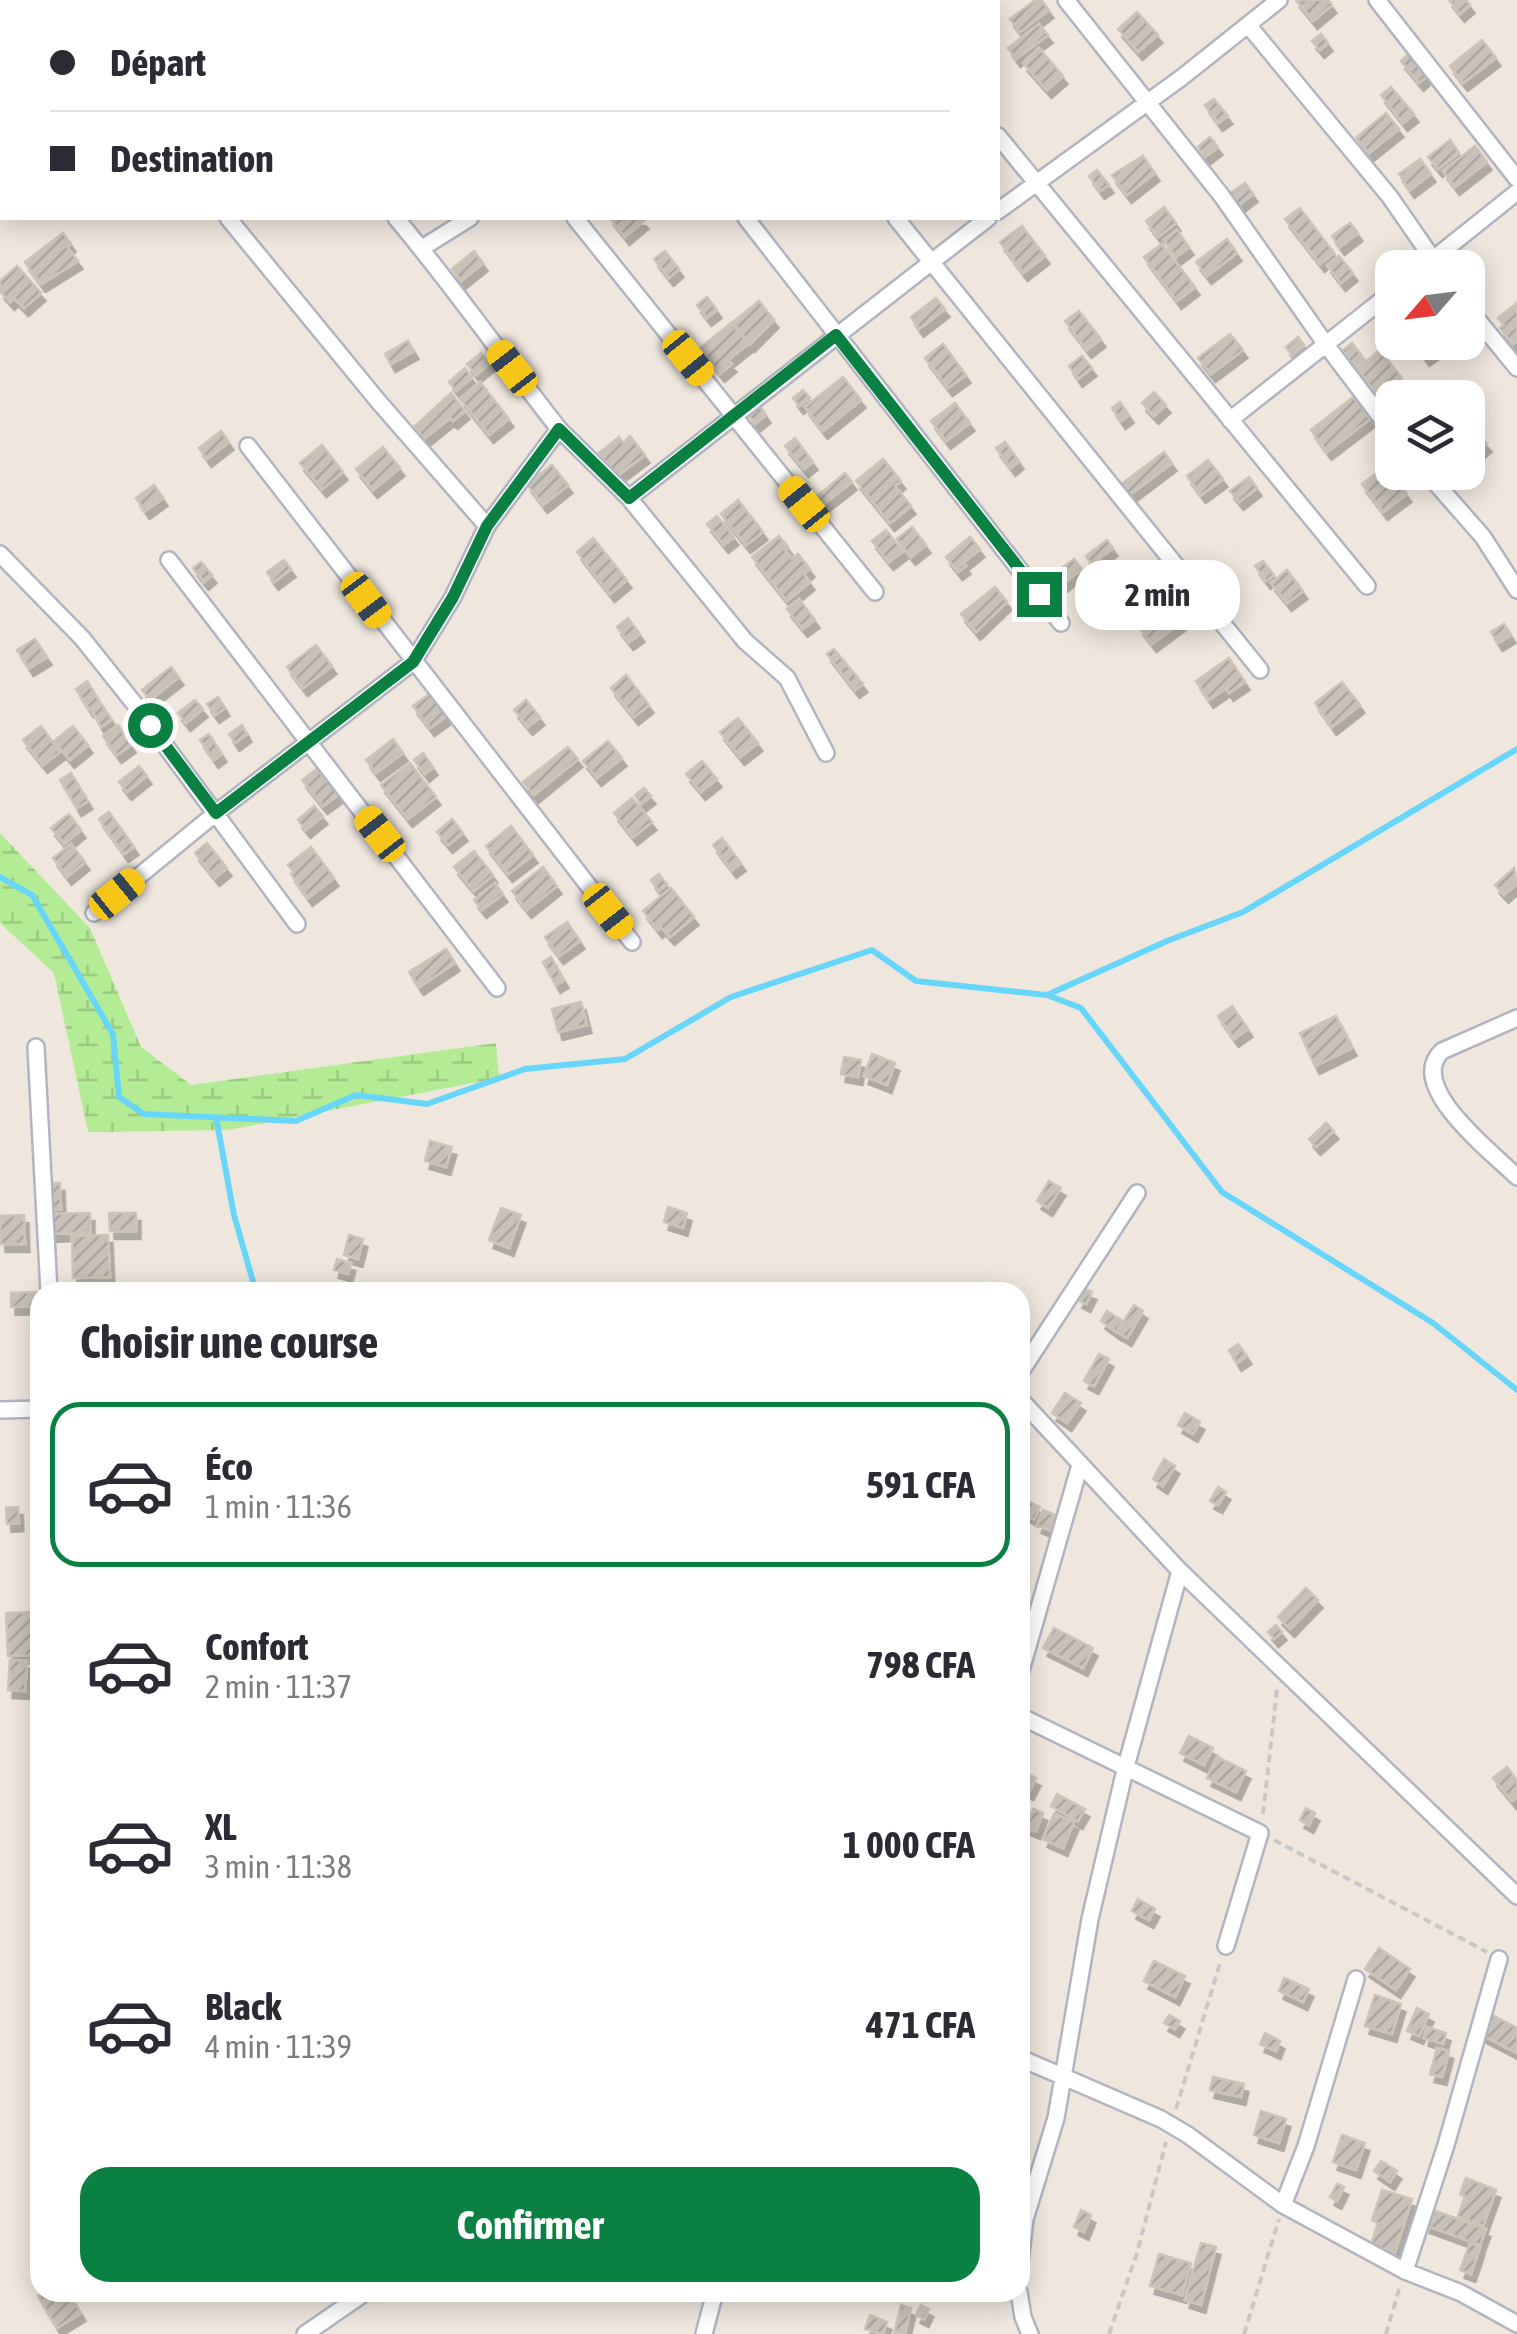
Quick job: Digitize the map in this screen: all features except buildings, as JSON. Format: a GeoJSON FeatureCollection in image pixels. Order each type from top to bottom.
{"type":"FeatureCollection","features":[{"type":"Feature","properties":{"kind":"street"},"geometry":{"type":"LineString","coordinates":[[1066,0],[1221,194],[1375,410]]}},
{"type":"Feature","properties":{"kind":"street"},"geometry":{"type":"LineString","coordinates":[[1000,210],[1146,104],[1278,0]]}},
{"type":"Feature","properties":{"kind":"street"},"geometry":{"type":"LineString","coordinates":[[1377,0],[1517,178]]}},
{"type":"Feature","properties":{"kind":"street"},"geometry":{"type":"LineString","coordinates":[[1248,26],[1390,198],[1422,250]]}},
{"type":"Feature","properties":{"kind":"street"},"geometry":{"type":"LineString","coordinates":[[1000,139],[1367,586]]}},
{"type":"Feature","properties":{"kind":"street"},"geometry":{"type":"LineString","coordinates":[[1448,250],[1517,192]]}},
{"type":"Feature","properties":{"kind":"street"},"geometry":{"type":"LineString","coordinates":[[230,220],[487,526]]}},
{"type":"Feature","properties":{"kind":"street"},"geometry":{"type":"LineString","coordinates":[[398,220],[559,429],[629,498],[745,640],[786,678],[826,754]]}},
{"type":"Feature","properties":{"kind":"street"},"geometry":{"type":"LineString","coordinates":[[422,248],[467,220]]}},
{"type":"Feature","properties":{"kind":"street"},"geometry":{"type":"LineString","coordinates":[[577,220],[875,592]]}},
{"type":"Feature","properties":{"kind":"street"},"geometry":{"type":"LineString","coordinates":[[748,220],[1062,623]]}},
{"type":"Feature","properties":{"kind":"street"},"geometry":{"type":"LineString","coordinates":[[898,220],[1260,670]]}},
{"type":"Feature","properties":{"kind":"street"},"geometry":{"type":"LineString","coordinates":[[629,498],[985,220]]}},
{"type":"Feature","properties":{"kind":"street"},"geometry":{"type":"LineString","coordinates":[[1230,420],[1375,306]]}},
{"type":"Feature","properties":{"kind":"street"},"geometry":{"type":"LineString","coordinates":[[1485,329],[1517,368]]}},
{"type":"Feature","properties":{"kind":"street"},"geometry":{"type":"LineString","coordinates":[[94,913],[216,813],[413,662],[453,597],[487,526],[559,429]]}},
{"type":"Feature","properties":{"kind":"street"},"geometry":{"type":"LineString","coordinates":[[248,446],[632,942]]}},
{"type":"Feature","properties":{"kind":"street"},"geometry":{"type":"LineString","coordinates":[[1442,490],[1483,537],[1517,590]]}},
{"type":"Feature","properties":{"kind":"street"},"geometry":{"type":"LineString","coordinates":[[0,554],[82,638],[297,924]]}},
{"type":"Feature","properties":{"kind":"street"},"geometry":{"type":"LineString","coordinates":[[169,560],[497,988]]}},
{"type":"Feature","properties":{"kind":"street"},"geometry":{"type":"LineString","coordinates":[[1517,1018],[1442,1051],[1432,1060],[1431,1071],[1436,1092],[1448,1109],[1517,1177]]}},
{"type":"Feature","properties":{"kind":"street"},"geometry":{"type":"LineString","coordinates":[[36,1047],[48,1282]]}},
{"type":"Feature","properties":{"kind":"street"},"geometry":{"type":"LineString","coordinates":[[1030,1358],[1137,1193]]}},
{"type":"Feature","properties":{"kind":"street"},"geometry":{"type":"LineString","coordinates":[[0,1410],[30,1409]]}},
{"type":"Feature","properties":{"kind":"street"},"geometry":{"type":"LineString","coordinates":[[1030,1411],[1180,1571],[1517,1896]]}},
{"type":"Feature","properties":{"kind":"street"},"geometry":{"type":"LineString","coordinates":[[1030,1639],[1080,1465]]}},
{"type":"Feature","properties":{"kind":"street"},"geometry":{"type":"LineString","coordinates":[[1030,2206],[1056,2118],[1090,1919],[1125,1770],[1180,1571]]}},
{"type":"Feature","properties":{"kind":"street"},"geometry":{"type":"LineString","coordinates":[[1030,1721],[1260,1833],[1226,1946]]}},
{"type":"Feature","properties":{"kind":"street"},"geometry":{"type":"LineString","coordinates":[[1405,2271],[1446,2145],[1499,1958]]}},
{"type":"Feature","properties":{"kind":"street"},"geometry":{"type":"LineString","coordinates":[[1282,2205],[1306,2146],[1356,1979]]}},
{"type":"Feature","properties":{"kind":"street"},"geometry":{"type":"LineString","coordinates":[[1030,2062],[1161,2119],[1282,2205],[1405,2271],[1461,2293],[1517,2324]]}},
{"type":"Feature","properties":{"kind":"street"},"geometry":{"type":"LineString","coordinates":[[305,2334],[351,2302]]}},
{"type":"Feature","properties":{"kind":"street"},"geometry":{"type":"LineString","coordinates":[[704,2334],[712,2302]]}},
{"type":"Feature","properties":{"kind":"street"},"geometry":{"type":"LineString","coordinates":[[1021,2302],[1030,2334]]}},
{"type":"Feature","properties":{"kind":"path"},"geometry":{"type":"LineString","coordinates":[[1280,1666],[1260,1833],[1499,1958]]}},
{"type":"Feature","properties":{"kind":"path"},"geometry":{"type":"LineString","coordinates":[[1244,2334],[1282,2205]]}},
{"type":"Feature","properties":{"kind":"path"},"geometry":{"type":"LineString","coordinates":[[1386,2334],[1405,2271]]}},
{"type":"Feature","properties":{"kind":"green space"},"geometry":{"type":"Polygon","coordinates":[[[0,833],[90,928],[141,1047],[191,1085],[496,1043],[499,1078],[228,1130],[88,1132],[54,973],[0,923],[0,833]]]}},
{"type":"Feature","properties":{"kind":"waterway"},"geometry":{"type":"LineString","coordinates":[[1047,995],[1243,912],[1517,749]]}},
{"type":"Feature","properties":{"kind":"waterway"},"geometry":{"type":"LineString","coordinates":[[0,877],[32,895],[113,1034],[119,1097],[144,1114],[296,1121],[356,1095],[427,1104],[525,1069],[625,1059],[731,997],[872,950],[916,981],[1047,995],[1081,1008],[1222,1192],[1433,1323],[1517,1390]]}},
{"type":"Feature","properties":{"kind":"waterway"},"geometry":{"type":"LineString","coordinates":[[216,1117],[234,1215],[253,1282]]}},
{"type":"Feature","properties":{"kind":"route"},"geometry":{"type":"LineString","coordinates":[[150,725],[216,813],[413,662],[453,597],[487,526],[559,429],[629,498],[836,335],[1039,594]]}}]}
